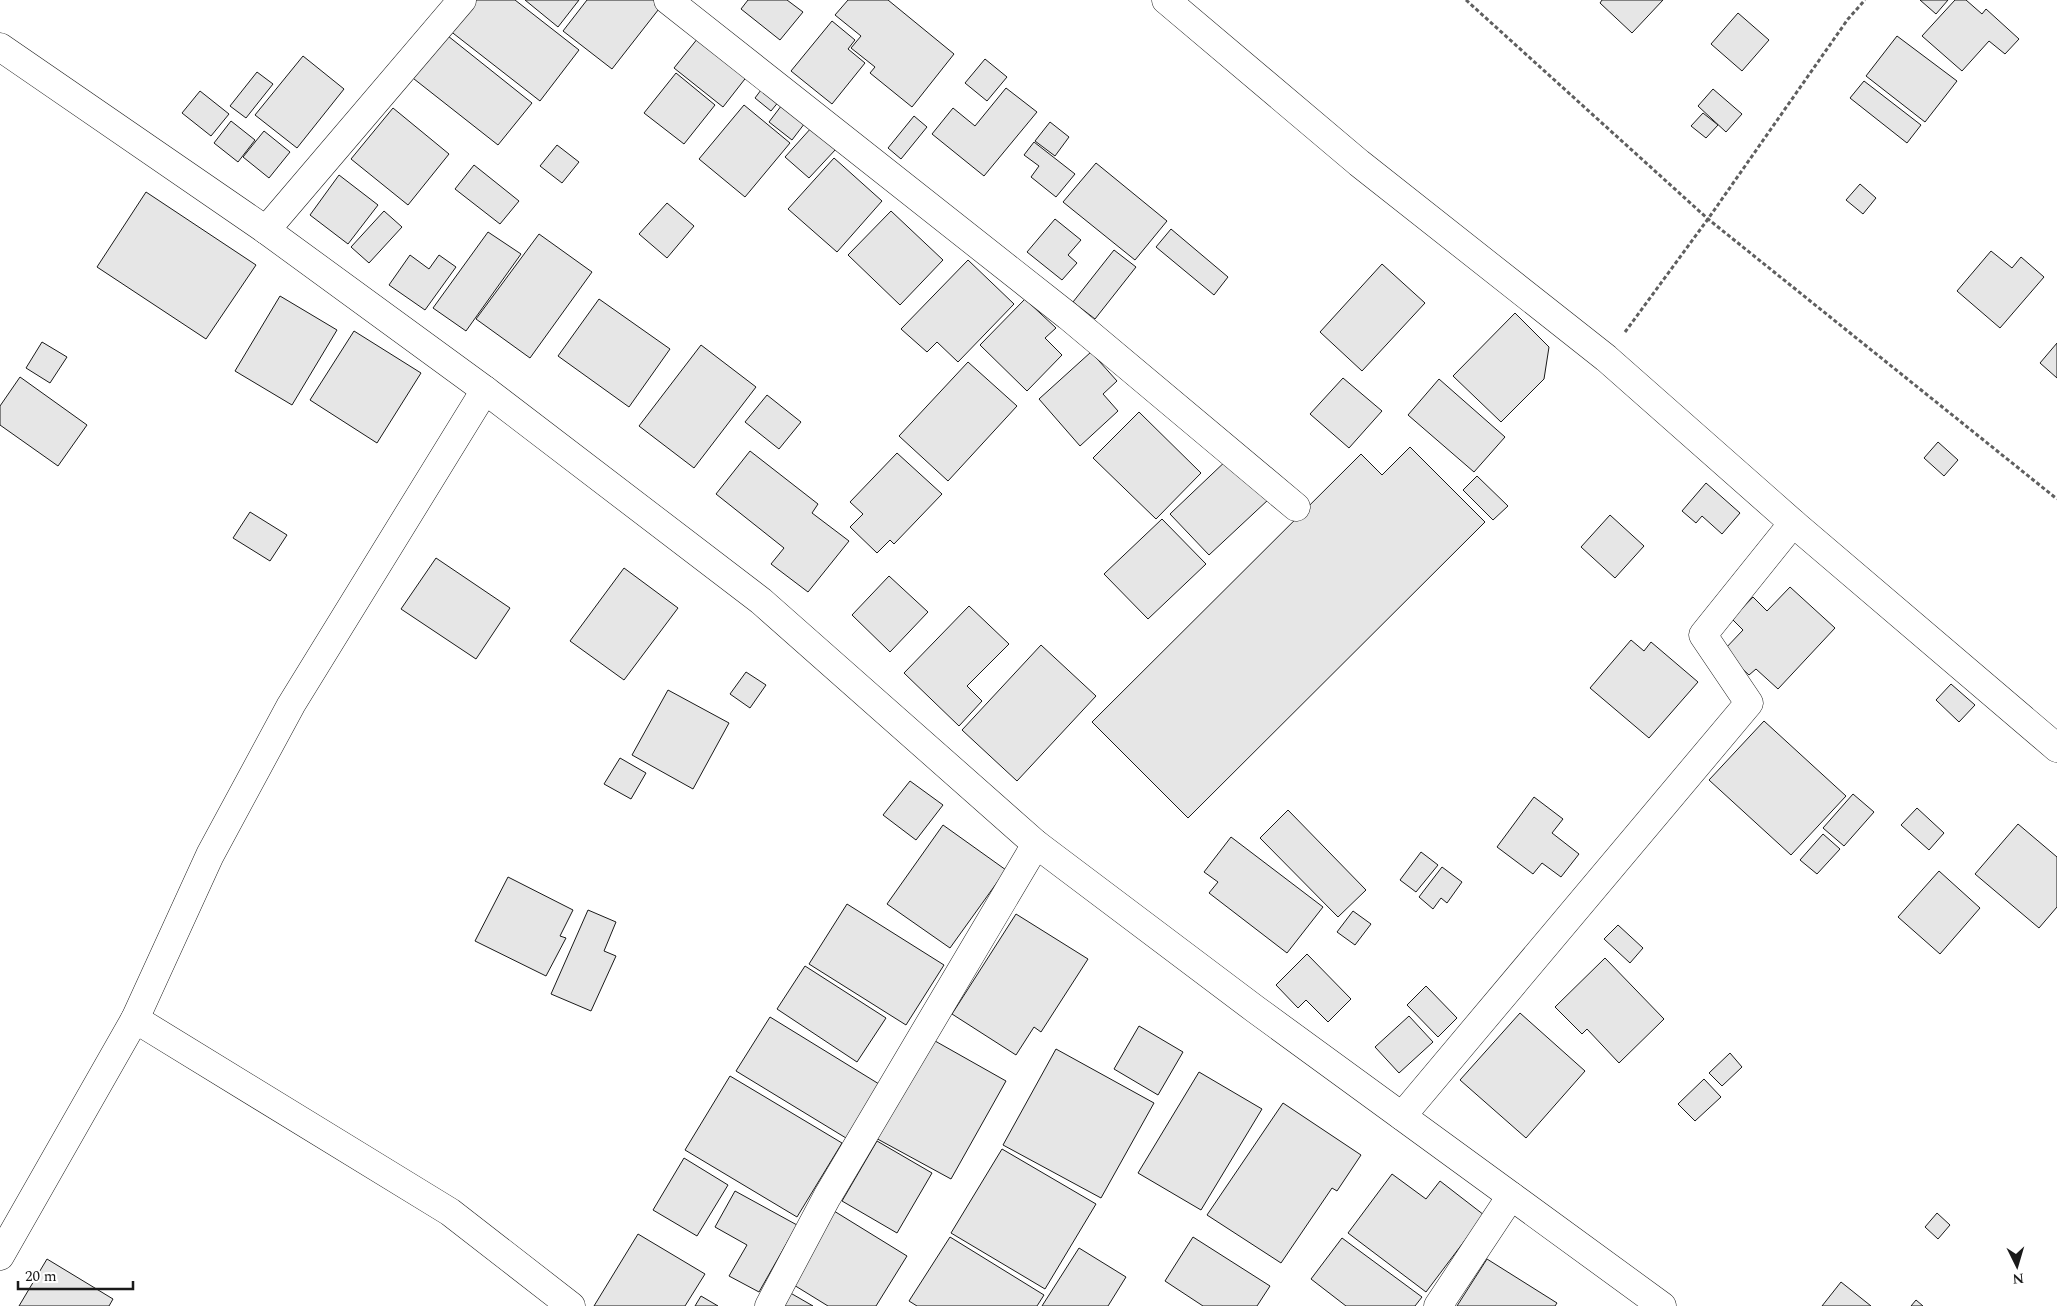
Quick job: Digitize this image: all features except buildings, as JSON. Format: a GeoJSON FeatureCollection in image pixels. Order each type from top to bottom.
{"type":"FeatureCollection","features":[{"type":"Feature","properties":{"kind":"street"},"geometry":{"type":"LineString","coordinates":[[266,230],[462,0]]}},
{"type":"Feature","properties":{"kind":"street"},"geometry":{"type":"LineString","coordinates":[[668,0],[1068,316],[1296,508]]}},
{"type":"Feature","properties":{"kind":"street"},"geometry":{"type":"LineString","coordinates":[[1166,0],[1359,163],[1606,358],[1793,523],[2057,748]]}},
{"type":"Feature","properties":{"kind":"street"},"geometry":{"type":"LineString","coordinates":[[0,47],[266,230],[485,390],[761,601],[1036,844],[1402,1116],[1662,1306]]}},
{"type":"Feature","properties":{"kind":"street"},"geometry":{"type":"LineString","coordinates":[[0,1256],[135,1019],[210,855],[291,705],[485,390]]}},
{"type":"Feature","properties":{"kind":"street"},"geometry":{"type":"LineString","coordinates":[[1402,1116],[1750,703],[1703,635],[1793,523]]}},
{"type":"Feature","properties":{"kind":"street"},"geometry":{"type":"LineString","coordinates":[[769,1306],[827,1197],[1036,844]]}},
{"type":"Feature","properties":{"kind":"street"},"geometry":{"type":"LineString","coordinates":[[135,1019],[450,1212],[571,1306]]}},
{"type":"Feature","properties":{"kind":"street"},"geometry":{"type":"LineString","coordinates":[[1438,1306],[1511,1196]]}},
{"type":"Feature","properties":{"kind":"path"},"geometry":{"type":"LineString","coordinates":[[1466,0],[1708,219],[2057,499]]}},
{"type":"Feature","properties":{"kind":"path"},"geometry":{"type":"LineString","coordinates":[[1606,358],[1708,219],[1848,19],[1865,0]]}}]}
